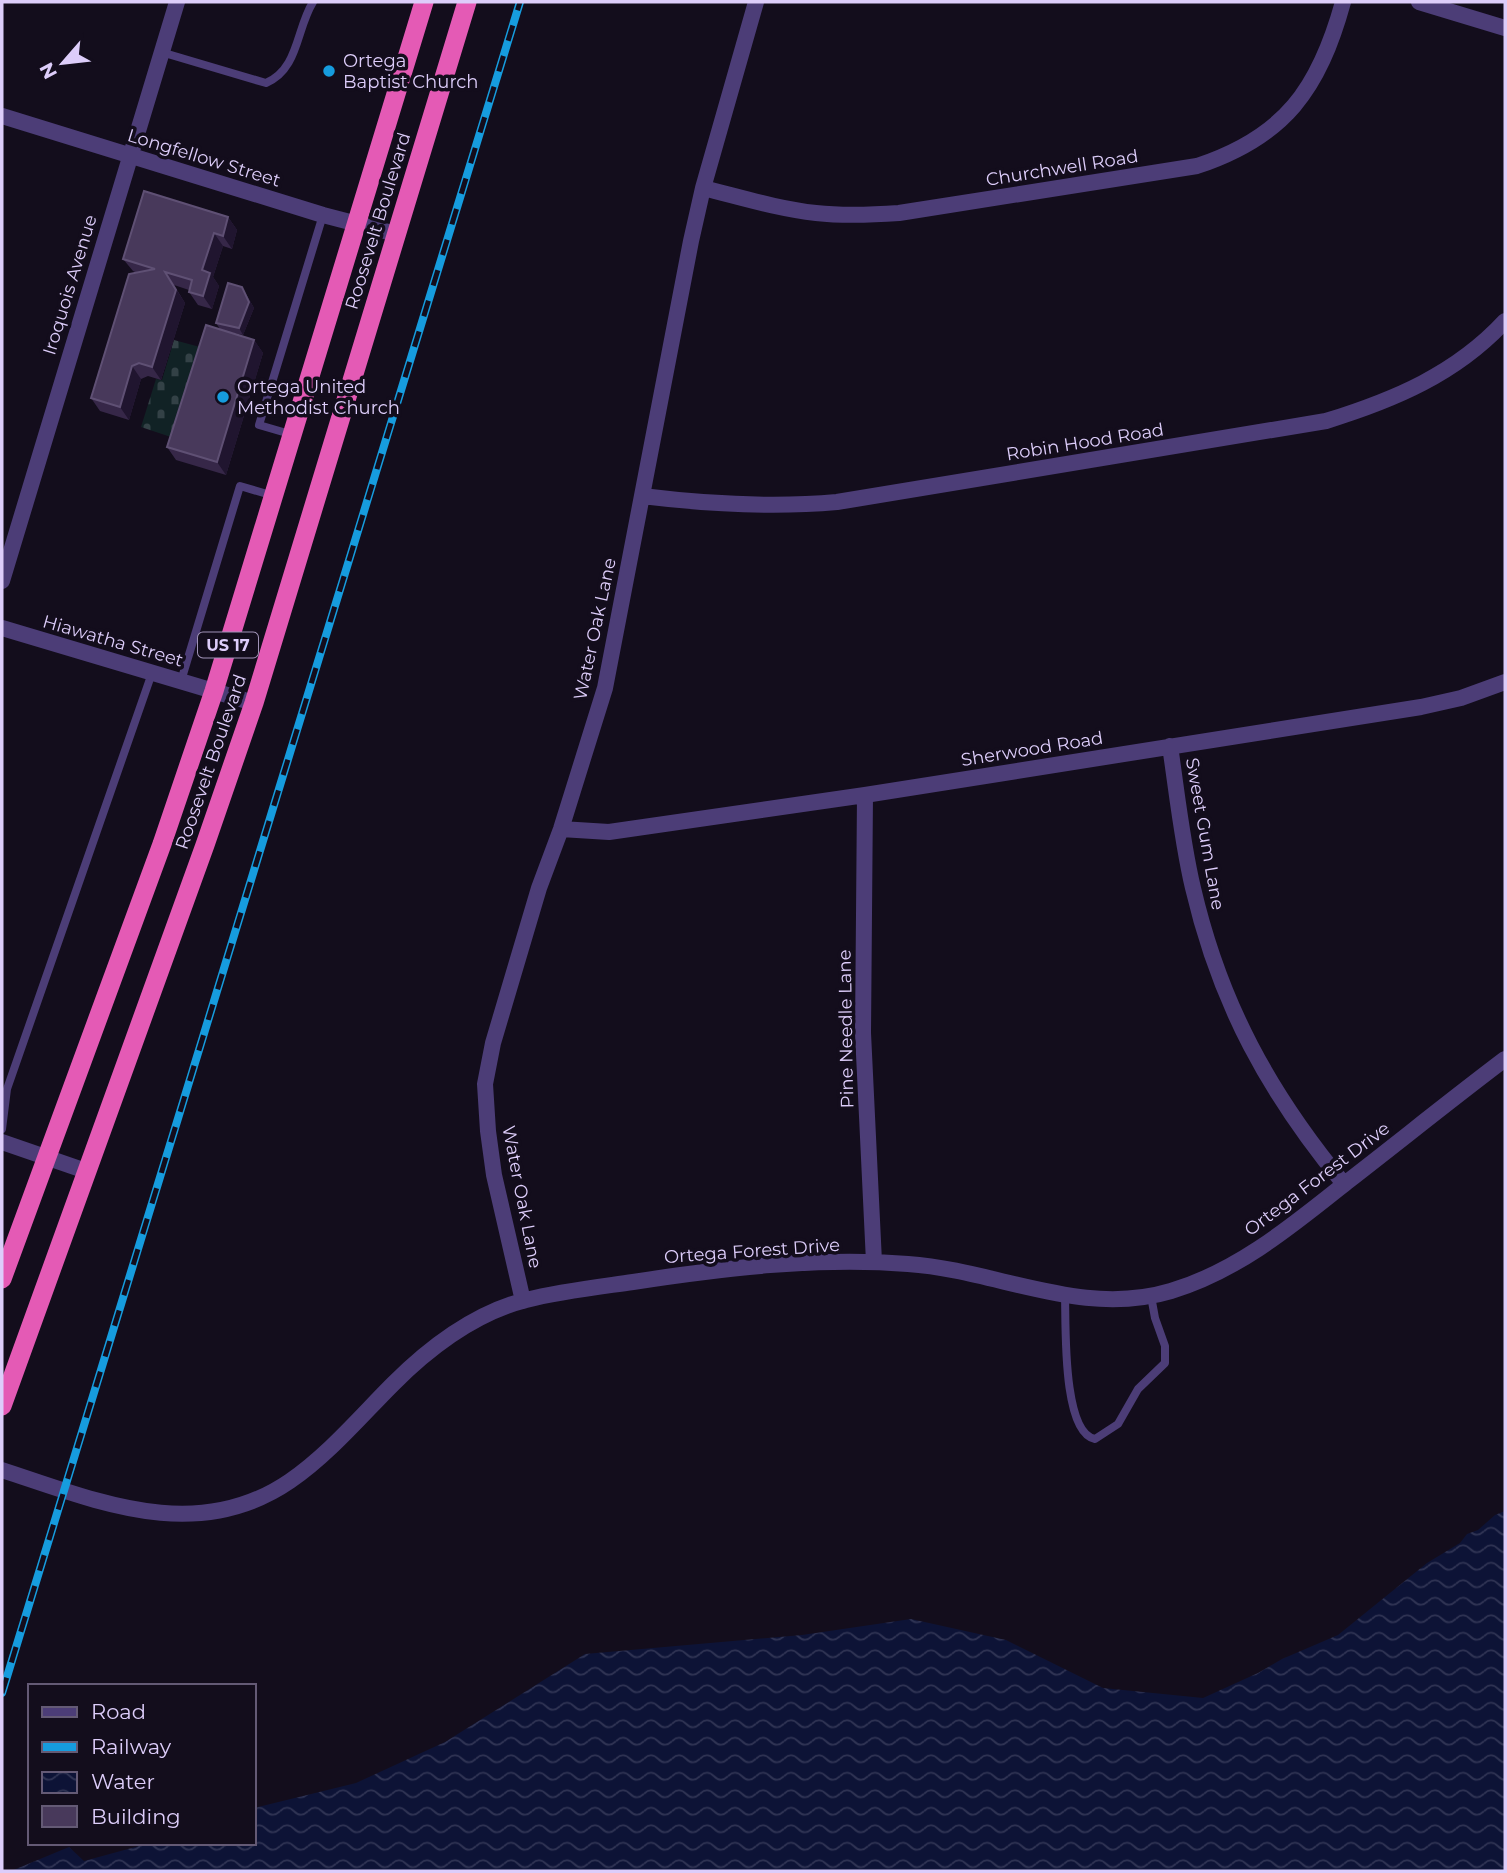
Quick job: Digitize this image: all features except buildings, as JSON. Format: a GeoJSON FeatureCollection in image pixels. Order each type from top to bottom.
{"type":"FeatureCollection","features":[{"type":"Feature","properties":{"kind":"highway","name":"Roosevelt Boulevard"},"geometry":{"type":"LineString","coordinates":[[2,1279],[162,844],[214,691],[424,2]]}},
{"type":"Feature","properties":{"kind":"highway","name":"Roosevelt Boulevard"},"geometry":{"type":"LineString","coordinates":[[2,1406],[254,703],[467,2]]}},
{"type":"Feature","properties":{"kind":"street","name":"Iroquois Avenue"},"geometry":{"type":"LineString","coordinates":[[2,581],[177,2]]}},
{"type":"Feature","properties":{"kind":"street","name":"Water Oak Lane"},"geometry":{"type":"LineString","coordinates":[[523,1301],[494,1175],[485,1084],[493,1043],[531,914],[605,688],[703,188],[755,2]]}},
{"type":"Feature","properties":{"kind":"street","name":"Churchwell Road"},"geometry":{"type":"LineString","coordinates":[[703,188],[806,212],[869,215],[899,213],[1197,166],[1225,157],[1253,142],[1273,128],[1297,104],[1332,41],[1343,2]]}},
{"type":"Feature","properties":{"kind":"street"},"geometry":{"type":"LineString","coordinates":[[1419,2],[1505,28]]}},
{"type":"Feature","properties":{"kind":"street","name":"Longfellow Street"},"geometry":{"type":"LineString","coordinates":[[2,116],[323,215],[397,234]]}},
{"type":"Feature","properties":{"kind":"street","name":"Robin Hood Road"},"geometry":{"type":"LineString","coordinates":[[642,496],[713,504],[771,506],[837,502],[1326,421],[1392,399],[1430,380],[1462,359],[1505,321]]}},
{"type":"Feature","properties":{"kind":"street","name":"Hiawatha Street"},"geometry":{"type":"LineString","coordinates":[[2,628],[254,703]]}},
{"type":"Feature","properties":{"kind":"street","name":"Sherwood Road"},"geometry":{"type":"LineString","coordinates":[[561,829],[609,832],[865,795],[1422,707],[1461,698],[1505,682]]}},
{"type":"Feature","properties":{"kind":"street","name":"Sweet Gum Lane"},"geometry":{"type":"LineString","coordinates":[[1170,746],[1192,887],[1215,967],[1253,1054],[1309,1142],[1344,1185]]}},
{"type":"Feature","properties":{"kind":"street","name":"Pine Needle Lane"},"geometry":{"type":"LineString","coordinates":[[865,795],[863,1033],[874,1262]]}},
{"type":"Feature","properties":{"kind":"street","name":"Ortega Forest Drive"},"geometry":{"type":"LineString","coordinates":[[2,1470],[65,1491],[150,1513],[190,1515],[239,1506],[265,1496],[308,1467],[422,1356],[482,1317],[523,1301],[706,1271],[874,1262],[956,1269],[1065,1296],[1110,1301],[1170,1292],[1208,1278],[1278,1236],[1505,1059]]}},
{"type":"Feature","properties":{"kind":"street"},"geometry":{"type":"LineString","coordinates":[[2,1142],[86,1171]]}},
{"type":"Feature","properties":{"kind":"lane"},"geometry":{"type":"LineString","coordinates":[[161,52],[266,83],[278,78],[290,63],[306,13],[313,2]]}},
{"type":"Feature","properties":{"kind":"lane"},"geometry":{"type":"LineString","coordinates":[[293,435],[259,425],[323,215]]}},
{"type":"Feature","properties":{"kind":"lane"},"geometry":{"type":"LineString","coordinates":[[181,681],[240,486],[274,496]]}},
{"type":"Feature","properties":{"kind":"lane"},"geometry":{"type":"LineString","coordinates":[[2,1129],[7,1089],[152,673]]}},
{"type":"Feature","properties":{"kind":"lane"},"geometry":{"type":"LineString","coordinates":[[1065,1296],[1074,1412],[1084,1433],[1091,1439],[1096,1439],[1118,1424],[1139,1389],[1165,1363],[1165,1346],[1151,1296]]}},
{"type":"Feature","properties":{"kind":"green space"},"geometry":{"type":"Polygon","coordinates":[[[174,340],[211,350],[183,441],[141,427],[156,379],[162,380],[174,340]]]}},
{"type":"Feature","properties":{"kind":"water"},"geometry":{"type":"Polygon","coordinates":[[[1505,1511],[1505,1871],[11,1871],[69,1847],[84,1861],[143,1845],[256,1845],[256,1808],[356,1783],[445,1742],[585,1654],[802,1635],[911,1619],[1006,1640],[1103,1688],[1203,1698],[1338,1635],[1427,1563],[1460,1543],[1467,1534],[1478,1530],[1495,1515],[1505,1511]]]}},
{"type":"Feature","properties":{"kind":"railway"},"geometry":{"type":"LineString","coordinates":[[2,1693],[520,2]]}},
{"type":"Feature","properties":{"kind":"place","name":"Ortega Baptist Church"},"geometry":{"type":"Point","coordinates":[329,71]}},
{"type":"Feature","properties":{"kind":"place","name":"Ortega United Methodist Church"},"geometry":{"type":"Point","coordinates":[223,397]}}]}
